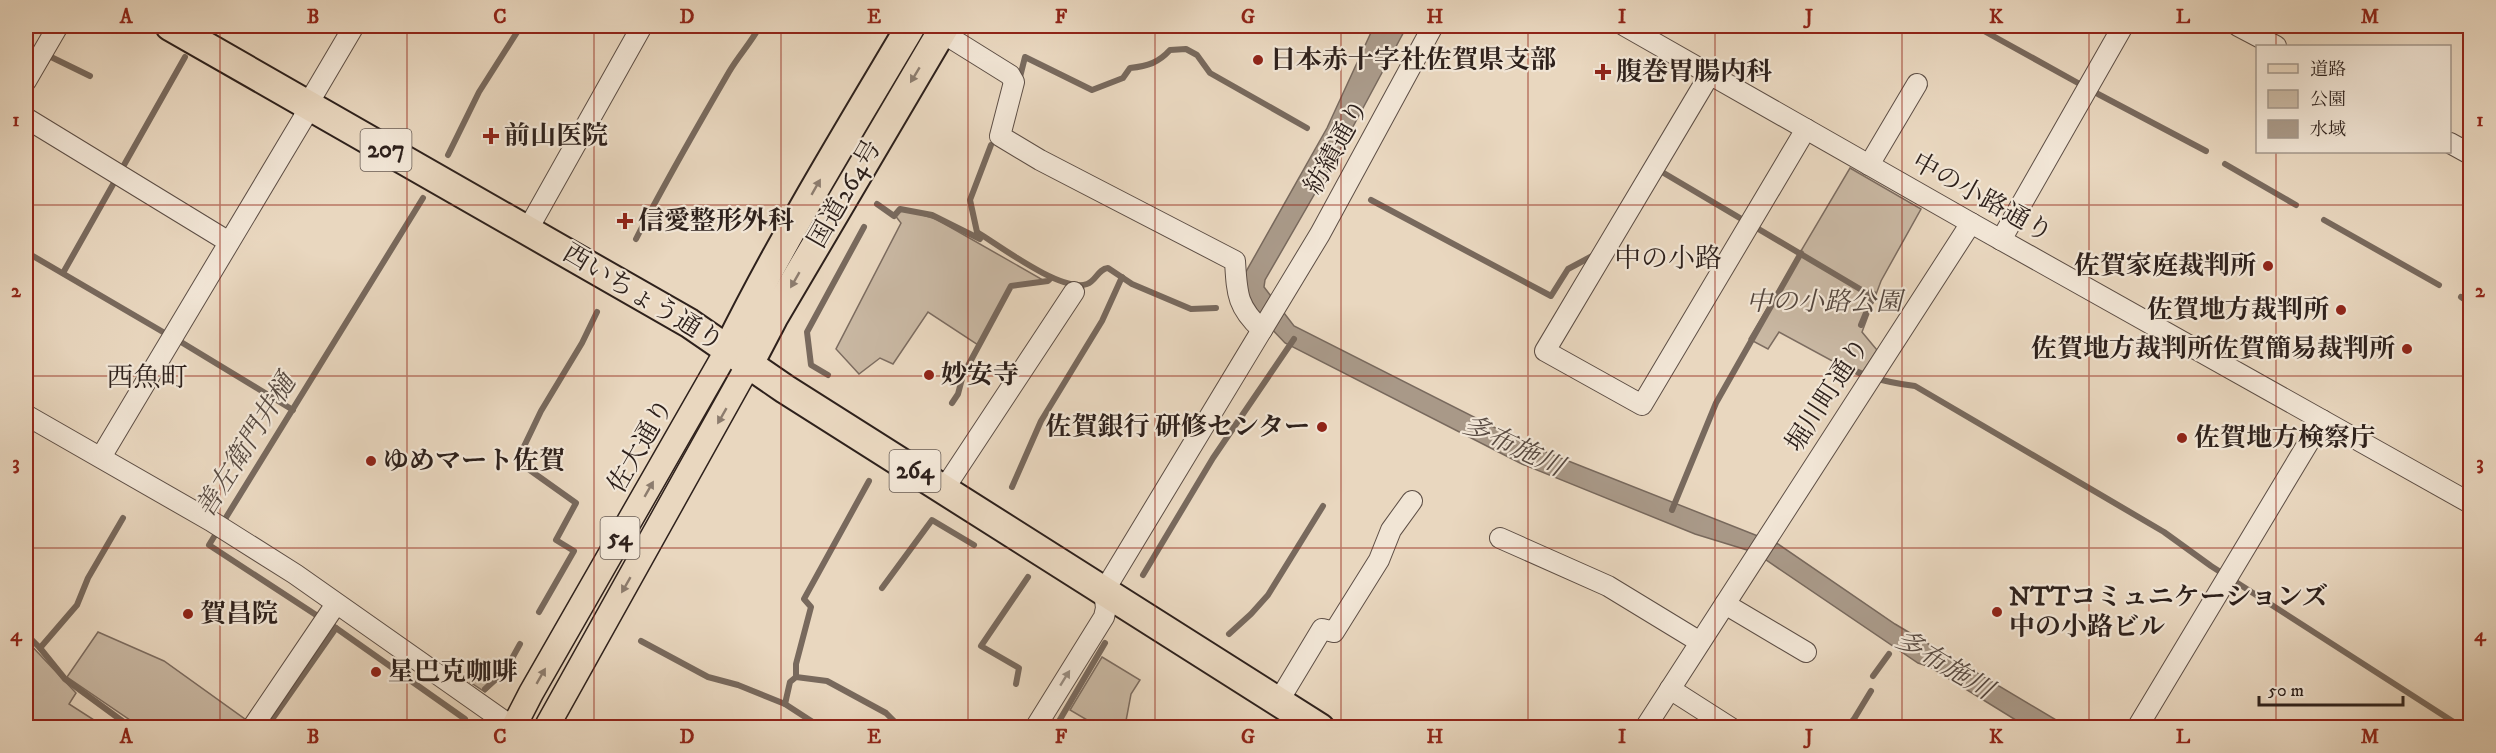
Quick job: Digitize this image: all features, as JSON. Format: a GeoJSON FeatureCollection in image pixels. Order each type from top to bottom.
{"type":"FeatureCollection","features":[{"type":"Feature","properties":{"kind":"highway","name":"西いちょう通り"},"geometry":{"type":"LineString","coordinates":[[170,26],[689,323],[1104,591]]}},
{"type":"Feature","properties":{"kind":"highway","name":"国道264号"},"geometry":{"type":"LineString","coordinates":[[738,356],[750,305],[842,141],[911,26]]}},
{"type":"Feature","properties":{"kind":"highway","name":"国道264号"},"geometry":{"type":"LineString","coordinates":[[738,356],[773,318],[943,29]]}},
{"type":"Feature","properties":{"kind":"highway","name":"264"},"geometry":{"type":"LineString","coordinates":[[1104,591],[1320,728]]}},
{"type":"Feature","properties":{"kind":"main road","name":"佐大通り"},"geometry":{"type":"LineString","coordinates":[[514,727],[531,693],[738,356]]}},
{"type":"Feature","properties":{"kind":"main road","name":"54"},"geometry":{"type":"LineString","coordinates":[[546,728],[738,356]]}},
{"type":"Feature","properties":{"kind":"street"},"geometry":{"type":"LineString","coordinates":[[26,81],[58,26]]}},
{"type":"Feature","properties":{"kind":"street"},"geometry":{"type":"LineString","coordinates":[[101,457],[303,119],[308,104],[354,26]]}},
{"type":"Feature","properties":{"kind":"street"},"geometry":{"type":"LineString","coordinates":[[528,229],[642,26]]}},
{"type":"Feature","properties":{"kind":"street","name":"紡績通り"},"geometry":{"type":"LineString","coordinates":[[1262,330],[1328,221],[1434,26]]}},
{"type":"Feature","properties":{"kind":"street"},"geometry":{"type":"LineString","coordinates":[[2001,240],[2123,26]]}},
{"type":"Feature","properties":{"kind":"street"},"geometry":{"type":"LineString","coordinates":[[2238,26],[2274,45]]}},
{"type":"Feature","properties":{"kind":"street","name":"中の小路通り"},"geometry":{"type":"LineString","coordinates":[[1631,27],[1971,223],[2470,504]]}},
{"type":"Feature","properties":{"kind":"street"},"geometry":{"type":"LineString","coordinates":[[943,29],[1010,75],[1014,82],[1000,136],[1040,160],[1235,261],[1239,302],[1249,318],[1262,330],[1104,591],[1106,608],[1104,617],[1035,728]]}},
{"type":"Feature","properties":{"kind":"street"},"geometry":{"type":"LineString","coordinates":[[1710,74],[1545,351],[1642,405],[1806,129]]}},
{"type":"Feature","properties":{"kind":"street"},"geometry":{"type":"LineString","coordinates":[[1869,165],[1917,84]]}},
{"type":"Feature","properties":{"kind":"street"},"geometry":{"type":"LineString","coordinates":[[26,118],[229,242]]}},
{"type":"Feature","properties":{"kind":"street"},"geometry":{"type":"LineString","coordinates":[[2451,144],[2470,154]]}},
{"type":"Feature","properties":{"kind":"street","name":"堀川町通り"},"geometry":{"type":"LineString","coordinates":[[1725,604],[1971,223]]}},
{"type":"Feature","properties":{"kind":"street"},"geometry":{"type":"LineString","coordinates":[[944,489],[1074,292]]}},
{"type":"Feature","properties":{"kind":"street"},"geometry":{"type":"LineString","coordinates":[[26,414],[72,443],[101,457],[219,526],[295,574],[330,614],[514,727]]}},
{"type":"Feature","properties":{"kind":"street"},"geometry":{"type":"LineString","coordinates":[[2138,728],[2322,420]]}},
{"type":"Feature","properties":{"kind":"street"},"geometry":{"type":"LineString","coordinates":[[1278,702],[1322,629],[1334,632],[1379,560],[1391,530],[1412,501]]}},
{"type":"Feature","properties":{"kind":"street"},"geometry":{"type":"LineString","coordinates":[[1500,538],[1608,586],[1700,642]]}},
{"type":"Feature","properties":{"kind":"street"},"geometry":{"type":"LineString","coordinates":[[1645,728],[1725,604],[1806,652]]}},
{"type":"Feature","properties":{"kind":"street"},"geometry":{"type":"LineString","coordinates":[[252,728],[330,614]]}},
{"type":"Feature","properties":{"kind":"street"},"geometry":{"type":"LineString","coordinates":[[1670,688],[1731,728]]}},
{"type":"Feature","properties":{"kind":"green space","name":"中の小路公園"},"geometry":{"type":"Polygon","coordinates":[[[1850,168],[1921,209],[1881,281],[1862,332],[1877,350],[1860,376],[1779,332],[1768,349],[1749,339],[1850,168]]]}},
{"type":"Feature","properties":{"kind":"green space"},"geometry":{"type":"Polygon","coordinates":[[[899,208],[936,219],[1043,280],[1010,285],[978,345],[928,312],[893,364],[880,358],[859,374],[836,349],[901,223],[894,214],[899,208]]]}},
{"type":"Feature","properties":{"kind":"green space"},"geometry":{"type":"Polygon","coordinates":[[[98,632],[164,661],[249,722],[245,727],[151,727],[133,722],[67,677],[98,632]]]}},
{"type":"Feature","properties":{"kind":"green space"},"geometry":{"type":"Polygon","coordinates":[[[26,640],[76,693],[69,704],[105,727],[26,727],[26,640]]]}},
{"type":"Feature","properties":{"kind":"green space"},"geometry":{"type":"Polygon","coordinates":[[[1102,657],[1140,680],[1131,694],[1126,721],[1121,727],[1099,727],[1070,710],[1102,657]]]}},
{"type":"Feature","properties":{"kind":"green space"},"geometry":{"type":"Polygon","coordinates":[[[487,661],[506,672],[485,692],[470,682],[487,661]]]}},
{"type":"Feature","properties":{"kind":"water","name":"多布施川"},"geometry":{"type":"Polygon","coordinates":[[[1374,26],[1407,26],[1348,136],[1265,280],[1264,287],[1294,326],[1533,447],[1778,544],[1895,624],[2068,727],[2027,727],[1930,667],[1918,663],[1766,560],[1747,550],[1695,534],[1522,464],[1285,343],[1247,303],[1243,277],[1327,128],[1374,26]]]}},
{"type":"Feature","properties":{"kind":"waterway","name":"善左衛門井樋"},"geometry":{"type":"LineString","coordinates":[[448,155],[479,92],[521,26]]}},
{"type":"Feature","properties":{"kind":"waterway"},"geometry":{"type":"LineString","coordinates":[[636,239],[729,72],[760,26]]}},
{"type":"Feature","properties":{"kind":"waterway"},"geometry":{"type":"LineString","coordinates":[[1975,26],[2078,83]]}},
{"type":"Feature","properties":{"kind":"waterway"},"geometry":{"type":"LineString","coordinates":[[1019,81],[1025,57],[1092,90],[1123,78],[1130,68],[1157,61],[1170,50],[1186,49],[1197,55],[1210,73],[1307,128]]}},
{"type":"Feature","properties":{"kind":"waterway"},"geometry":{"type":"LineString","coordinates":[[47,60],[49,56],[90,76]]}},
{"type":"Feature","properties":{"kind":"waterway"},"geometry":{"type":"LineString","coordinates":[[63,273],[185,57]]}},
{"type":"Feature","properties":{"kind":"waterway"},"geometry":{"type":"LineString","coordinates":[[26,96],[32,84]]}},
{"type":"Feature","properties":{"kind":"waterway"},"geometry":{"type":"LineString","coordinates":[[2098,94],[2206,151]]}},
{"type":"Feature","properties":{"kind":"waterway"},"geometry":{"type":"LineString","coordinates":[[977,232],[970,200],[991,145]]}},
{"type":"Feature","properties":{"kind":"waterway"},"geometry":{"type":"LineString","coordinates":[[2225,164],[2296,205]]}},
{"type":"Feature","properties":{"kind":"waterway"},"geometry":{"type":"LineString","coordinates":[[1657,169],[1865,292],[1874,294],[1861,325]]}},
{"type":"Feature","properties":{"kind":"waterway","name":"善左衛門井樋"},"geometry":{"type":"LineString","coordinates":[[266,728],[336,628],[209,545],[423,198]]}},
{"type":"Feature","properties":{"kind":"waterway"},"geometry":{"type":"LineString","coordinates":[[1371,200],[1551,296],[1568,269],[1594,255]]}},
{"type":"Feature","properties":{"kind":"waterway"},"geometry":{"type":"LineString","coordinates":[[877,204],[894,216],[900,209],[932,215],[980,239],[977,232],[1031,267],[1062,282],[1076,285],[1087,284],[1102,270],[1108,268],[1132,284],[1191,309],[1216,308]]}},
{"type":"Feature","properties":{"kind":"waterway"},"geometry":{"type":"LineString","coordinates":[[2324,220],[2439,285]]}},
{"type":"Feature","properties":{"kind":"waterway"},"geometry":{"type":"LineString","coordinates":[[828,375],[811,365],[807,332],[864,227]]}},
{"type":"Feature","properties":{"kind":"waterway"},"geometry":{"type":"LineString","coordinates":[[26,252],[163,332]]}},
{"type":"Feature","properties":{"kind":"waterway"},"geometry":{"type":"LineString","coordinates":[[1672,510],[1716,403],[1801,253]]}},
{"type":"Feature","properties":{"kind":"waterway"},"geometry":{"type":"LineString","coordinates":[[1012,487],[1041,421],[1102,321],[1122,277]]}},
{"type":"Feature","properties":{"kind":"waterway"},"geometry":{"type":"LineString","coordinates":[[952,403],[958,394],[963,375],[1011,286],[1048,281],[1051,278]]}},
{"type":"Feature","properties":{"kind":"waterway"},"geometry":{"type":"LineString","coordinates":[[2461,297],[2470,303]]}},
{"type":"Feature","properties":{"kind":"waterway"},"geometry":{"type":"LineString","coordinates":[[539,612],[574,551],[556,540],[576,503],[517,461],[541,411],[582,343],[597,312]]}},
{"type":"Feature","properties":{"kind":"waterway"},"geometry":{"type":"LineString","coordinates":[[1143,575],[1213,458],[1294,339]]}},
{"type":"Feature","properties":{"kind":"waterway"},"geometry":{"type":"LineString","coordinates":[[181,342],[293,410]]}},
{"type":"Feature","properties":{"kind":"waterway"},"geometry":{"type":"LineString","coordinates":[[1840,362],[1857,372],[1915,386],[2164,532],[2211,566],[2463,728]]}},
{"type":"Feature","properties":{"kind":"waterway"},"geometry":{"type":"LineString","coordinates":[[796,677],[796,664],[811,607],[804,599],[869,481]]}},
{"type":"Feature","properties":{"kind":"waterway"},"geometry":{"type":"LineString","coordinates":[[1229,634],[1268,595],[1323,506]]}},
{"type":"Feature","properties":{"kind":"waterway"},"geometry":{"type":"LineString","coordinates":[[40,648],[77,605],[88,578],[123,518]]}},
{"type":"Feature","properties":{"kind":"waterway"},"geometry":{"type":"LineString","coordinates":[[882,588],[932,520],[974,545]]}},
{"type":"Feature","properties":{"kind":"waterway"},"geometry":{"type":"LineString","coordinates":[[1016,684],[1019,668],[981,646],[1028,577]]}},
{"type":"Feature","properties":{"kind":"waterway"},"geometry":{"type":"LineString","coordinates":[[336,628],[465,719]]}},
{"type":"Feature","properties":{"kind":"waterway"},"geometry":{"type":"LineString","coordinates":[[26,634],[65,679],[135,728]]}},
{"type":"Feature","properties":{"kind":"waterway"},"geometry":{"type":"LineString","coordinates":[[641,641],[708,677],[738,685],[785,704],[822,728]]}},
{"type":"Feature","properties":{"kind":"waterway"},"geometry":{"type":"LineString","coordinates":[[1055,728],[1105,643]]}},
{"type":"Feature","properties":{"kind":"waterway"},"geometry":{"type":"LineString","coordinates":[[485,689],[505,671],[520,644]]}},
{"type":"Feature","properties":{"kind":"waterway","name":"多布施川"},"geometry":{"type":"LineString","coordinates":[[1873,676],[1889,654]]}},
{"type":"Feature","properties":{"kind":"waterway"},"geometry":{"type":"LineString","coordinates":[[785,704],[790,682],[796,677],[827,681],[886,713],[901,728]]}},
{"type":"Feature","properties":{"kind":"waterway"},"geometry":{"type":"LineString","coordinates":[[1846,728],[1871,691]]}},
{"type":"Feature","properties":{"kind":"place","name":"日本赤十字社佐賀県支部"},"geometry":{"type":"Point","coordinates":[1258,60]}},
{"type":"Feature","properties":{"kind":"place","name":"腹巻胃腸内科"},"geometry":{"type":"Point","coordinates":[1603,72]}},
{"type":"Feature","properties":{"kind":"place","name":"前山医院"},"geometry":{"type":"Point","coordinates":[491,136]}},
{"type":"Feature","properties":{"kind":"place","name":"信愛整形外科"},"geometry":{"type":"Point","coordinates":[625,221]}},
{"type":"Feature","properties":{"kind":"place","name":"佐賀家庭裁判所"},"geometry":{"type":"Point","coordinates":[2268,266]}},
{"type":"Feature","properties":{"kind":"place","name":"佐賀地方裁判所"},"geometry":{"type":"Point","coordinates":[2341,310]}},
{"type":"Feature","properties":{"kind":"place","name":"佐賀地方裁判所佐賀簡易裁判所"},"geometry":{"type":"Point","coordinates":[2407,349]}},
{"type":"Feature","properties":{"kind":"place","name":"妙安寺"},"geometry":{"type":"Point","coordinates":[929,375]}},
{"type":"Feature","properties":{"kind":"place","name":"佐賀銀行 研修センター"},"geometry":{"type":"Point","coordinates":[1322,427]}},
{"type":"Feature","properties":{"kind":"place","name":"佐賀地方検察庁"},"geometry":{"type":"Point","coordinates":[2182,438]}},
{"type":"Feature","properties":{"kind":"place","name":"ゆめマート佐賀"},"geometry":{"type":"Point","coordinates":[371,461]}},
{"type":"Feature","properties":{"kind":"place","name":"NTTコミュニケーションズ 中の小路ビル"},"geometry":{"type":"Point","coordinates":[1997,612]}},
{"type":"Feature","properties":{"kind":"place","name":"賀昌院"},"geometry":{"type":"Point","coordinates":[188,614]}},
{"type":"Feature","properties":{"kind":"place","name":"星巴克咖啡"},"geometry":{"type":"Point","coordinates":[376,672]}},
{"type":"Feature","properties":{"kind":"district","name":"中の小路"},"geometry":{"type":"Point","coordinates":[1668,259]}},
{"type":"Feature","properties":{"kind":"district","name":"西魚町"},"geometry":{"type":"Point","coordinates":[147,378]}}]}
